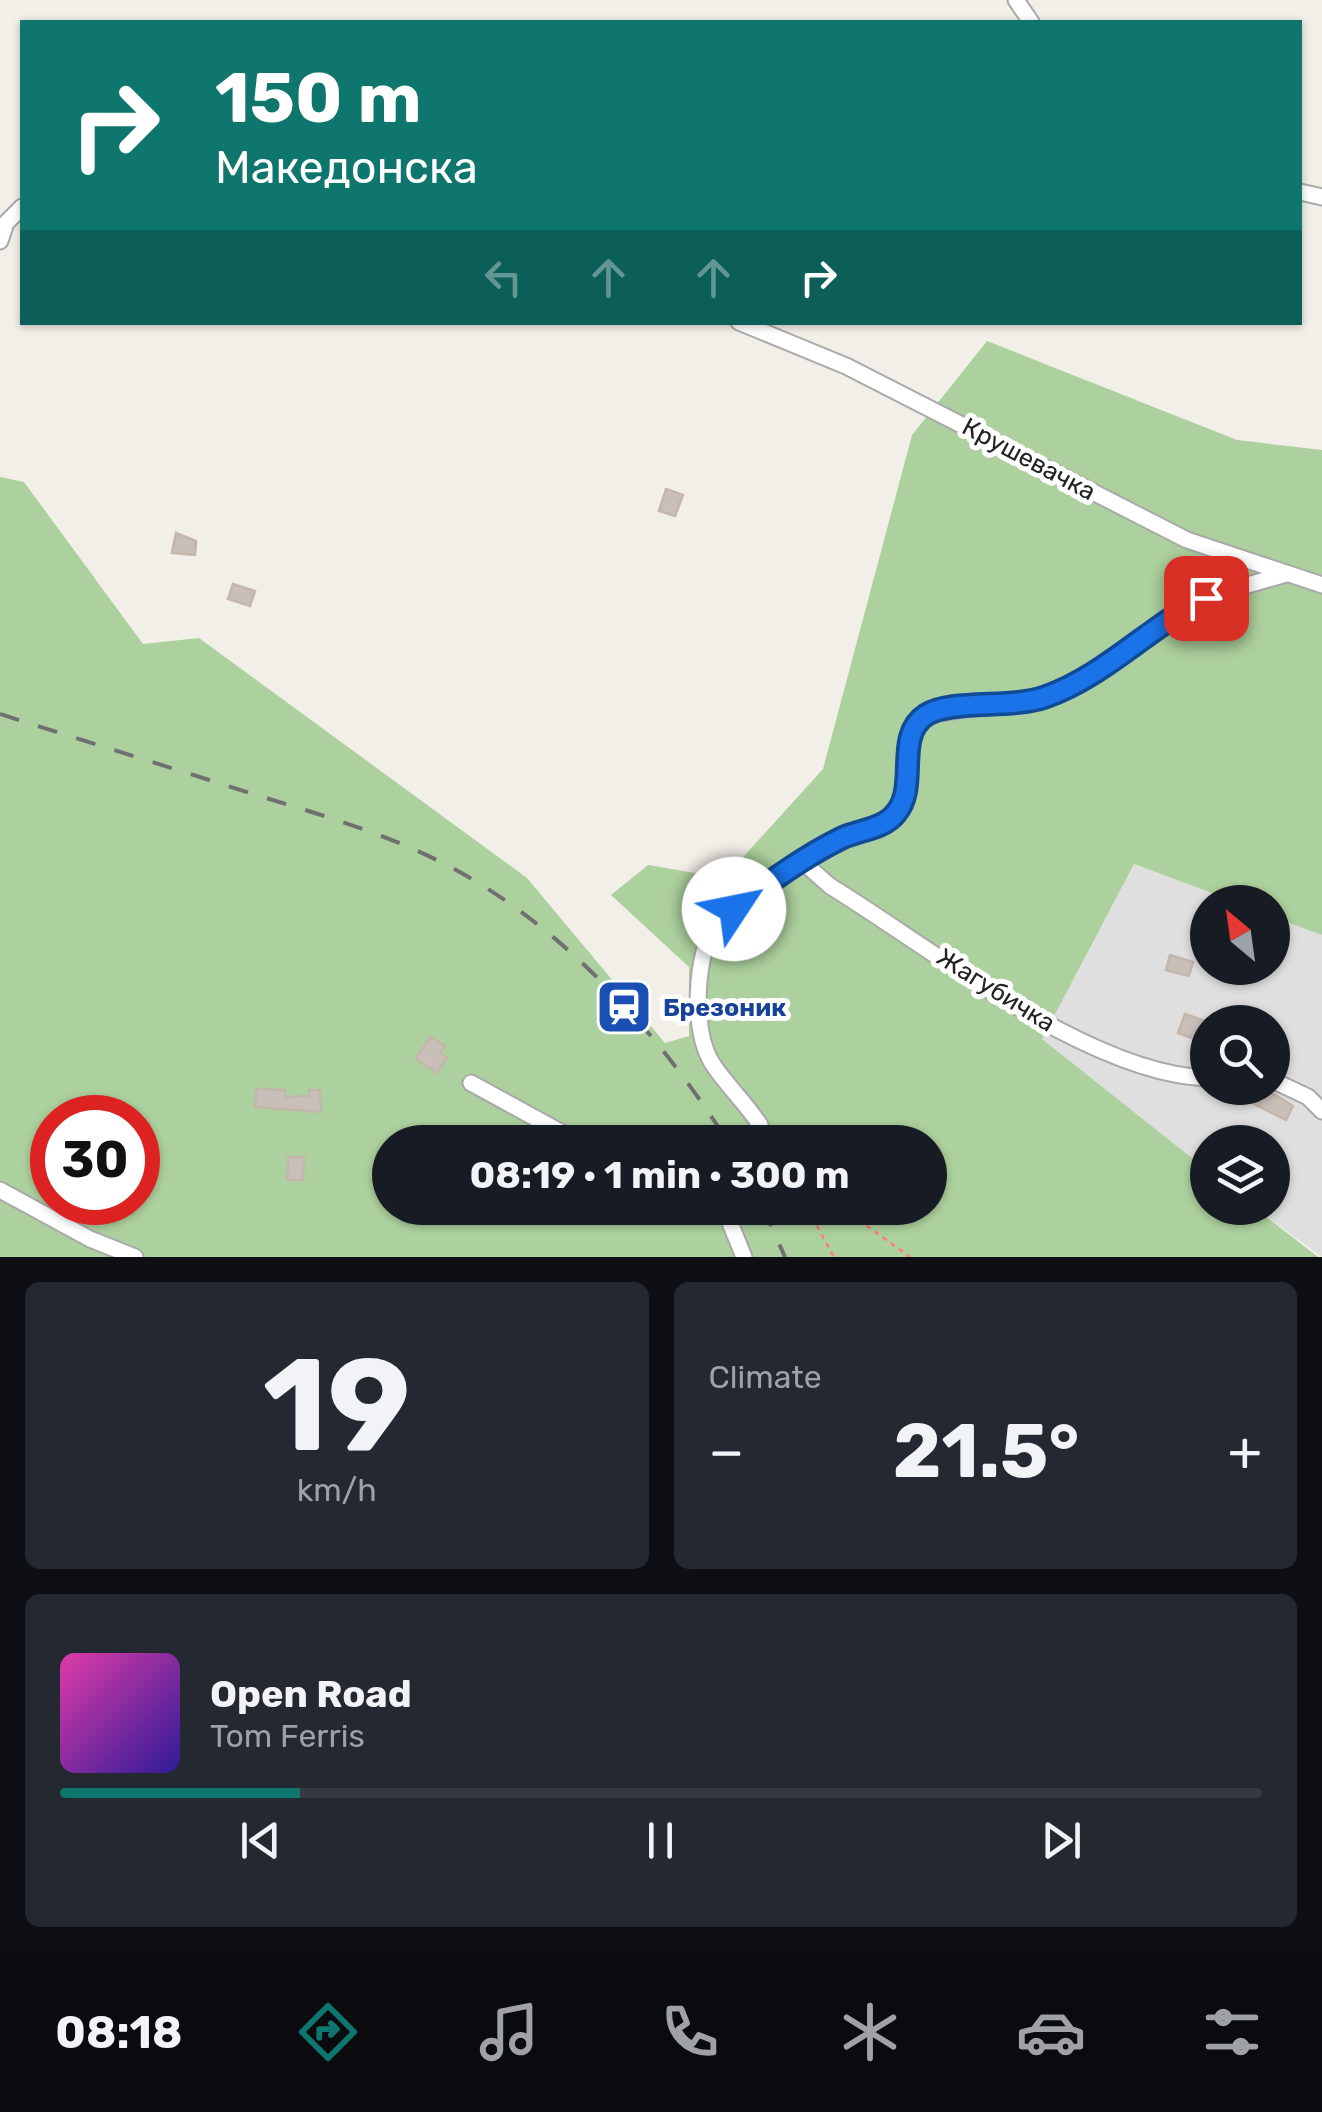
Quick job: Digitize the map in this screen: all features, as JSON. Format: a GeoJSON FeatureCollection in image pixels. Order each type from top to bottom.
{"type":"FeatureCollection","features":[{"type":"Feature","properties":{"kind":"street"},"geometry":{"type":"LineString","coordinates":[[0,240],[6,224],[20,209]]}},
{"type":"Feature","properties":{"kind":"street","name":"Крушевачка"},"geometry":{"type":"LineString","coordinates":[[746,325],[862,374],[1187,540],[1322,585]]}},
{"type":"Feature","properties":{"kind":"street"},"geometry":{"type":"LineString","coordinates":[[760,1125],[704,1048],[699,1015],[704,940],[717,922],[840,839],[887,822],[897,813],[908,786],[910,739],[916,724],[926,715],[937,710],[1009,706],[1045,697],[1111,661],[1166,618],[1193,604],[1286,574]]}},
{"type":"Feature","properties":{"kind":"street","name":"Жагубичка"},"geometry":{"type":"LineString","coordinates":[[804,863],[818,878],[1073,1039],[1154,1071],[1190,1076]]}},
{"type":"Feature","properties":{"kind":"street"},"geometry":{"type":"LineString","coordinates":[[471,1083],[547,1125]]}},
{"type":"Feature","properties":{"kind":"street"},"geometry":{"type":"LineString","coordinates":[[1290,1088],[1308,1097],[1322,1111]]}},
{"type":"Feature","properties":{"kind":"street"},"geometry":{"type":"LineString","coordinates":[[0,1190],[90,1239],[135,1257]]}},
{"type":"Feature","properties":{"kind":"street"},"geometry":{"type":"LineString","coordinates":[[731,1225],[744,1257]]}},
{"type":"Feature","properties":{"kind":"path"},"geometry":{"type":"LineString","coordinates":[[816,1225],[834,1257]]}},
{"type":"Feature","properties":{"kind":"path"},"geometry":{"type":"LineString","coordinates":[[866,1225],[910,1257]]}},
{"type":"Feature","properties":{"kind":"shaded area"},"geometry":{"type":"Polygon","coordinates":[[[1134,864],[1190,885],[1190,985],[1290,985],[1290,923],[1322,935],[1322,1257],[1278,1225],[1290,1225],[1290,1125],[1190,1125],[1190,1157],[1041,1039],[1134,864]]]}},
{"type":"Feature","properties":{"kind":"green space"},"geometry":{"type":"Polygon","coordinates":[[[987,341],[1237,440],[1322,450],[1322,935],[1290,923],[1290,885],[1190,885],[1134,864],[1042,1039],[1190,1157],[1190,1225],[1277,1225],[1318,1257],[0,1257],[0,477],[24,482],[143,644],[199,638],[527,878],[665,1043],[689,1036],[689,967],[611,895],[648,865],[724,878],[823,769],[912,435],[987,341]]]}},
{"type":"Feature","properties":{"kind":"building"},"geometry":{"type":"Polygon","coordinates":[[[666,489],[683,495],[675,516],[659,511],[666,489]]]}},
{"type":"Feature","properties":{"kind":"building"},"geometry":{"type":"Polygon","coordinates":[[[176,533],[196,541],[195,555],[172,553],[176,533]]]}},
{"type":"Feature","properties":{"kind":"building"},"geometry":{"type":"Polygon","coordinates":[[[233,584],[255,591],[250,606],[228,599],[233,584]]]}},
{"type":"Feature","properties":{"kind":"building"},"geometry":{"type":"Polygon","coordinates":[[[1170,955],[1190,961],[1189,976],[1166,970],[1170,955]]]}},
{"type":"Feature","properties":{"kind":"building"},"geometry":{"type":"Polygon","coordinates":[[[1185,1014],[1190,1016],[1190,1037],[1178,1033],[1185,1014]]]}},
{"type":"Feature","properties":{"kind":"building"},"geometry":{"type":"Polygon","coordinates":[[[430,1037],[445,1046],[440,1053],[447,1058],[437,1073],[416,1059],[430,1037]]]}},
{"type":"Feature","properties":{"kind":"building"},"geometry":{"type":"Polygon","coordinates":[[[256,1089],[285,1090],[285,1097],[309,1096],[309,1090],[320,1090],[321,1112],[255,1107],[256,1089]]]}},
{"type":"Feature","properties":{"kind":"building"},"geometry":{"type":"Polygon","coordinates":[[[1290,1104],[1293,1106],[1286,1120],[1256,1105],[1290,1104]]]}},
{"type":"Feature","properties":{"kind":"building"},"geometry":{"type":"Polygon","coordinates":[[[288,1157],[304,1157],[303,1180],[287,1180],[288,1157]]]}},
{"type":"Feature","properties":{"kind":"railway"},"geometry":{"type":"LineString","coordinates":[[0,714],[361,828],[465,875],[505,900],[578,959],[644,1028],[717,1125]]}},
{"type":"Feature","properties":{"kind":"railway"},"geometry":{"type":"LineString","coordinates":[[771,1225],[785,1257]]}},
{"type":"Feature","properties":{"kind":"place","name":"Брезоник"},"geometry":{"type":"Point","coordinates":[624,1007]}},
{"type":"Feature","properties":{"kind":"route"},"geometry":{"type":"LineString","coordinates":[[734,909],[840,839],[887,822],[897,813],[908,786],[910,739],[916,724],[926,715],[937,710],[1009,706],[1045,697],[1079,681],[1166,618],[1206,598]]}}]}
